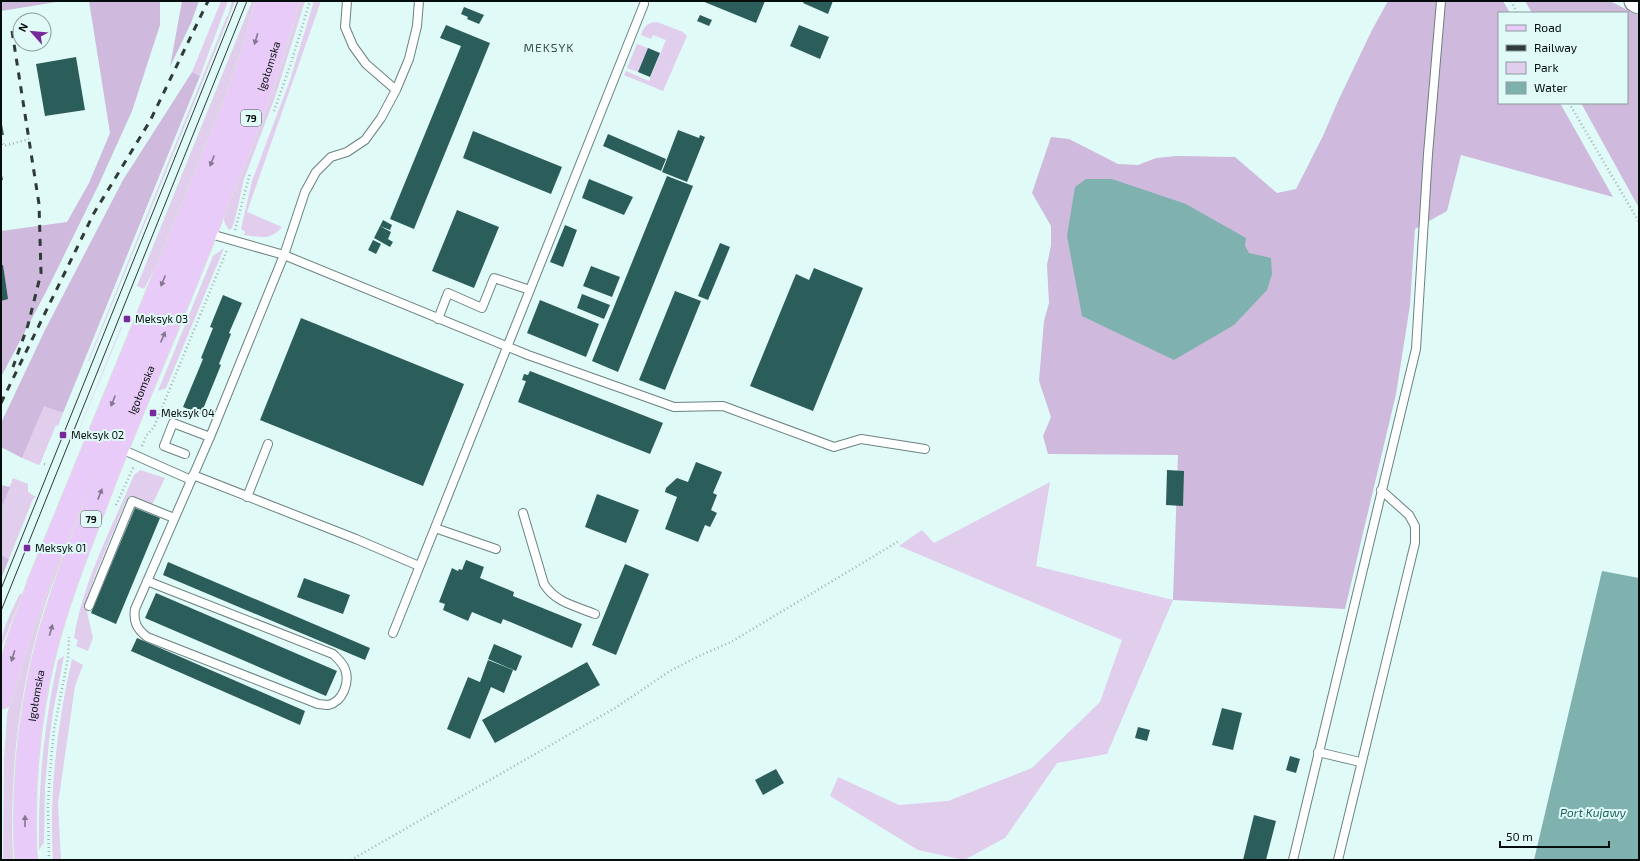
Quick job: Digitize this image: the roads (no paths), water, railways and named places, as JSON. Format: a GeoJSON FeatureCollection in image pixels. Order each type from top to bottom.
{"type":"FeatureCollection","features":[{"type":"Feature","properties":{"kind":"main road","name":"Igołomska"},"geometry":{"type":"LineString","coordinates":[[1,698],[17,644],[39,582],[231,114],[253,51],[267,1]]}},
{"type":"Feature","properties":{"kind":"main road","name":"Igołomska"},"geometry":{"type":"LineString","coordinates":[[26,860],[26,768],[42,668],[54,621],[67,579],[117,447],[206,233],[266,77],[288,1]]}},
{"type":"Feature","properties":{"kind":"street"},"geometry":{"type":"LineString","coordinates":[[1635,1],[1639,3]]}},
{"type":"Feature","properties":{"kind":"lane"},"geometry":{"type":"LineString","coordinates":[[346,1],[345,27],[353,46],[366,64],[396,90]]}},
{"type":"Feature","properties":{"kind":"lane"},"geometry":{"type":"LineString","coordinates":[[147,581],[333,654],[340,660],[345,668],[347,677],[346,688],[338,699],[328,705],[318,704],[148,637],[140,631],[136,625],[134,617],[135,609],[147,581],[174,518],[210,436],[284,255],[305,192],[316,172],[331,157],[348,152],[366,140],[381,118],[396,90],[409,59],[417,26],[419,1]]}},
{"type":"Feature","properties":{"kind":"lane"},"geometry":{"type":"LineString","coordinates":[[1293,860],[1416,349],[1428,154],[1441,1]]}},
{"type":"Feature","properties":{"kind":"lane"},"geometry":{"type":"LineString","coordinates":[[393,633],[644,4]]}},
{"type":"Feature","properties":{"kind":"lane"},"geometry":{"type":"LineString","coordinates":[[206,233],[284,255],[508,347],[674,407],[723,406],[834,447],[861,439],[925,449]]}},
{"type":"Feature","properties":{"kind":"lane"},"geometry":{"type":"LineString","coordinates":[[438,319],[448,293],[482,308],[494,278],[530,290]]}},
{"type":"Feature","properties":{"kind":"lane"},"geometry":{"type":"LineString","coordinates":[[185,454],[164,446],[173,423],[210,436]]}},
{"type":"Feature","properties":{"kind":"lane"},"geometry":{"type":"LineString","coordinates":[[247,496],[268,444]]}},
{"type":"Feature","properties":{"kind":"lane"},"geometry":{"type":"LineString","coordinates":[[117,447],[192,477],[247,496],[356,539],[419,566]]}},
{"type":"Feature","properties":{"kind":"lane"},"geometry":{"type":"LineString","coordinates":[[1338,860],[1360,762],[1415,543],[1415,526],[1408,515],[1381,490]]}},
{"type":"Feature","properties":{"kind":"lane"},"geometry":{"type":"LineString","coordinates":[[89,606],[132,501],[174,518]]}},
{"type":"Feature","properties":{"kind":"lane"},"geometry":{"type":"LineString","coordinates":[[523,513],[544,584],[550,593],[557,599],[595,614]]}},
{"type":"Feature","properties":{"kind":"lane"},"geometry":{"type":"LineString","coordinates":[[435,528],[496,549]]}},
{"type":"Feature","properties":{"kind":"lane"},"geometry":{"type":"LineString","coordinates":[[1318,752],[1360,762]]}},
{"type":"Feature","properties":{"kind":"water"},"geometry":{"type":"Polygon","coordinates":[[[1086,179],[1112,179],[1186,204],[1246,238],[1245,246],[1249,253],[1271,258],[1272,274],[1267,290],[1234,325],[1174,360],[1082,316],[1067,236],[1075,187],[1086,179]]]}},
{"type":"Feature","properties":{"kind":"water","name":"Port Kujawy"},"geometry":{"type":"Polygon","coordinates":[[[1602,571],[1639,578],[1639,860],[1534,860],[1602,571]]]}},
{"type":"Feature","properties":{"kind":"tram line"},"geometry":{"type":"LineString","coordinates":[[1,589],[238,1]]}},
{"type":"Feature","properties":{"kind":"tram line"},"geometry":{"type":"LineString","coordinates":[[1,611],[247,1]]}},
{"type":"Feature","properties":{"kind":"railway"},"geometry":{"type":"LineString","coordinates":[[1,403],[94,213],[150,121],[208,1]]}},
{"type":"Feature","properties":{"kind":"railway"},"geometry":{"type":"LineString","coordinates":[[13,367],[28,325],[41,273],[39,204],[15,52]]}},
{"type":"Feature","properties":{"kind":"place","name":"Meksyk 03"},"geometry":{"type":"Point","coordinates":[127,319]}},
{"type":"Feature","properties":{"kind":"place","name":"Meksyk 04"},"geometry":{"type":"Point","coordinates":[153,413]}},
{"type":"Feature","properties":{"kind":"place","name":"Meksyk 02"},"geometry":{"type":"Point","coordinates":[63,435]}},
{"type":"Feature","properties":{"kind":"place","name":"Meksyk 01"},"geometry":{"type":"Point","coordinates":[27,548]}},
{"type":"Feature","properties":{"kind":"district","name":"MEKSYK"},"geometry":{"type":"Point","coordinates":[549,48]}}]}
